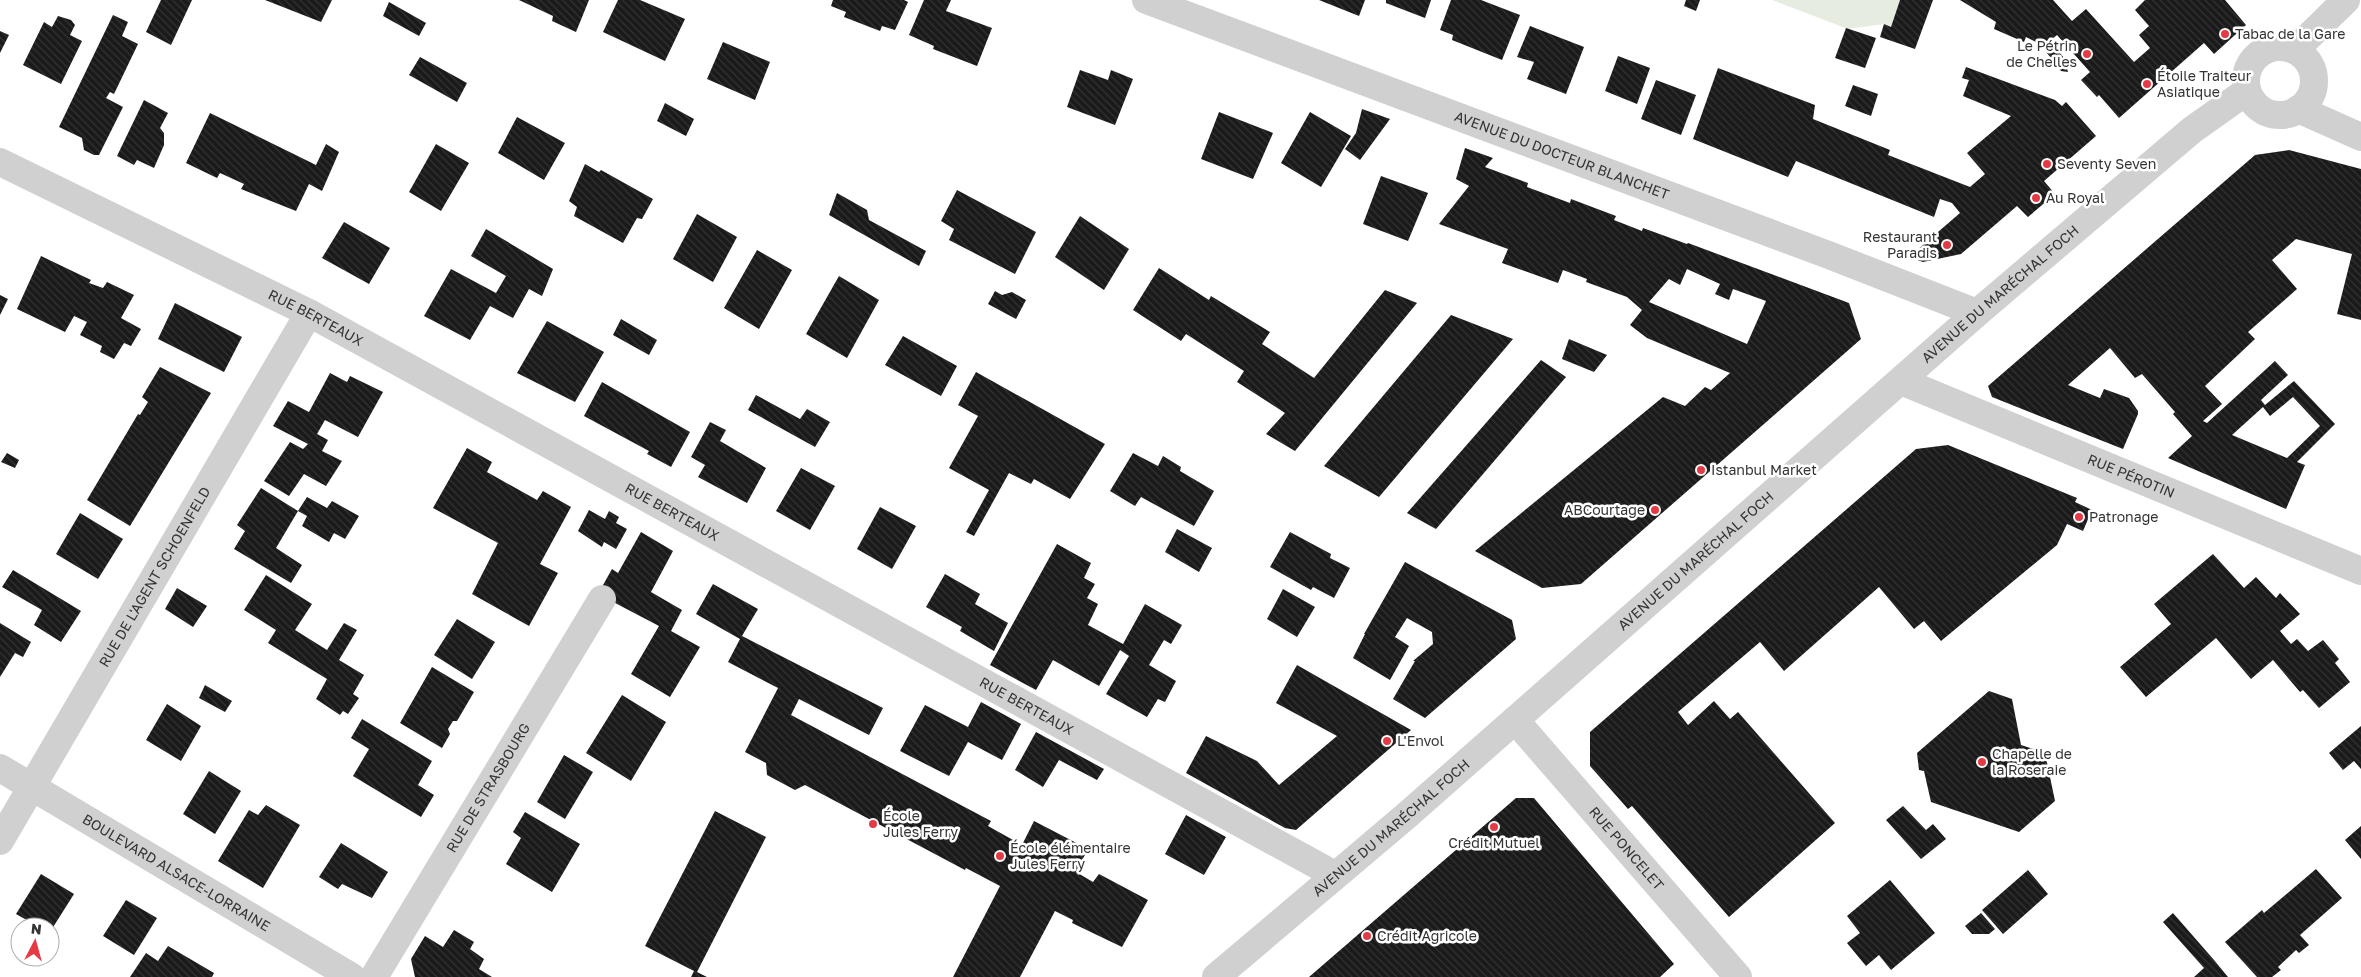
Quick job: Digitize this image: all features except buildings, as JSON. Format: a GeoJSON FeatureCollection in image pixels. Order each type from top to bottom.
{"type":"FeatureCollection","features":[{"type":"Feature","properties":{"kind":"street","name":"AVENUE DU DOCTEUR BLANCHET"},"geometry":{"type":"LineString","coordinates":[[1146,0],[1826,254],[1977,313]]}},
{"type":"Feature","properties":{"kind":"street"},"geometry":{"type":"LineString","coordinates":[[2295,50],[2346,0]]}},
{"type":"Feature","properties":{"kind":"street"},"geometry":{"type":"LineString","coordinates":[[2273,47],[2295,50],[2305,57],[2311,67],[2314,79],[2313,90],[2307,101],[2298,109],[2284,114],[2268,113],[2252,100],[2247,91],[2246,79],[2248,68],[2254,58],[2262,51],[2273,47]]}},
{"type":"Feature","properties":{"kind":"street","name":"AVENUE DU MARÉCHAL FOCH"},"geometry":{"type":"LineString","coordinates":[[1216,977],[1515,720],[1977,313],[2192,130],[2247,91]]}},
{"type":"Feature","properties":{"kind":"street"},"geometry":{"type":"LineString","coordinates":[[2298,109],[2361,137]]}},
{"type":"Feature","properties":{"kind":"street","name":"RUE BERTEAUX"},"geometry":{"type":"LineString","coordinates":[[0,162],[309,313],[1335,875]]}},
{"type":"Feature","properties":{"kind":"street","name":"RUE DE L'AGENT SCHOENFELD"},"geometry":{"type":"LineString","coordinates":[[0,842],[309,313]]}},
{"type":"Feature","properties":{"kind":"street","name":"RUE PÉROTIN"},"geometry":{"type":"LineString","coordinates":[[1901,381],[2361,571]]}},
{"type":"Feature","properties":{"kind":"street","name":"RUE DE STRASBOURG"},"geometry":{"type":"LineString","coordinates":[[374,977],[602,599]]}},
{"type":"Feature","properties":{"kind":"street","name":"RUE PONCELET"},"geometry":{"type":"LineString","coordinates":[[1515,720],[1738,977]]}},
{"type":"Feature","properties":{"kind":"street","name":"BOULEVARD ALSACE-LORRAINE"},"geometry":{"type":"LineString","coordinates":[[0,768],[352,977]]}},
{"type":"Feature","properties":{"kind":"shaded area"},"geometry":{"type":"Polygon","coordinates":[[[1772,0],[1900,0],[1891,27],[1884,24],[1848,29],[1772,0]]]}},
{"type":"Feature","properties":{"kind":"place","name":"Tabac de la Gare"},"geometry":{"type":"Point","coordinates":[2225,34]}},
{"type":"Feature","properties":{"kind":"place","name":"Le Pétrin de Chelles"},"geometry":{"type":"Point","coordinates":[2087,54]}},
{"type":"Feature","properties":{"kind":"place","name":"Étoile Traiteur Asiatique"},"geometry":{"type":"Point","coordinates":[2147,84]}},
{"type":"Feature","properties":{"kind":"place","name":"Seventy Seven"},"geometry":{"type":"Point","coordinates":[2047,164]}},
{"type":"Feature","properties":{"kind":"place","name":"Au Royal"},"geometry":{"type":"Point","coordinates":[2036,198]}},
{"type":"Feature","properties":{"kind":"place","name":"Restaurant Paradis"},"geometry":{"type":"Point","coordinates":[1947,245]}},
{"type":"Feature","properties":{"kind":"place","name":"Istanbul Market"},"geometry":{"type":"Point","coordinates":[1701,470]}},
{"type":"Feature","properties":{"kind":"place","name":"ABCourtage"},"geometry":{"type":"Point","coordinates":[1655,510]}},
{"type":"Feature","properties":{"kind":"place","name":"Patronage"},"geometry":{"type":"Point","coordinates":[2079,517]}},
{"type":"Feature","properties":{"kind":"place","name":"L'Envol"},"geometry":{"type":"Point","coordinates":[1387,741]}},
{"type":"Feature","properties":{"kind":"place","name":"Chapelle de la Roseraie"},"geometry":{"type":"Point","coordinates":[1982,762]}},
{"type":"Feature","properties":{"kind":"place","name":"École Jules Ferry"},"geometry":{"type":"Point","coordinates":[873,824]}},
{"type":"Feature","properties":{"kind":"place","name":"Crédit Mutuel"},"geometry":{"type":"Point","coordinates":[1494,827]}},
{"type":"Feature","properties":{"kind":"place","name":"École élémentaire Jules Ferry"},"geometry":{"type":"Point","coordinates":[1000,856]}},
{"type":"Feature","properties":{"kind":"place","name":"Crédit Agricole"},"geometry":{"type":"Point","coordinates":[1367,936]}}]}
